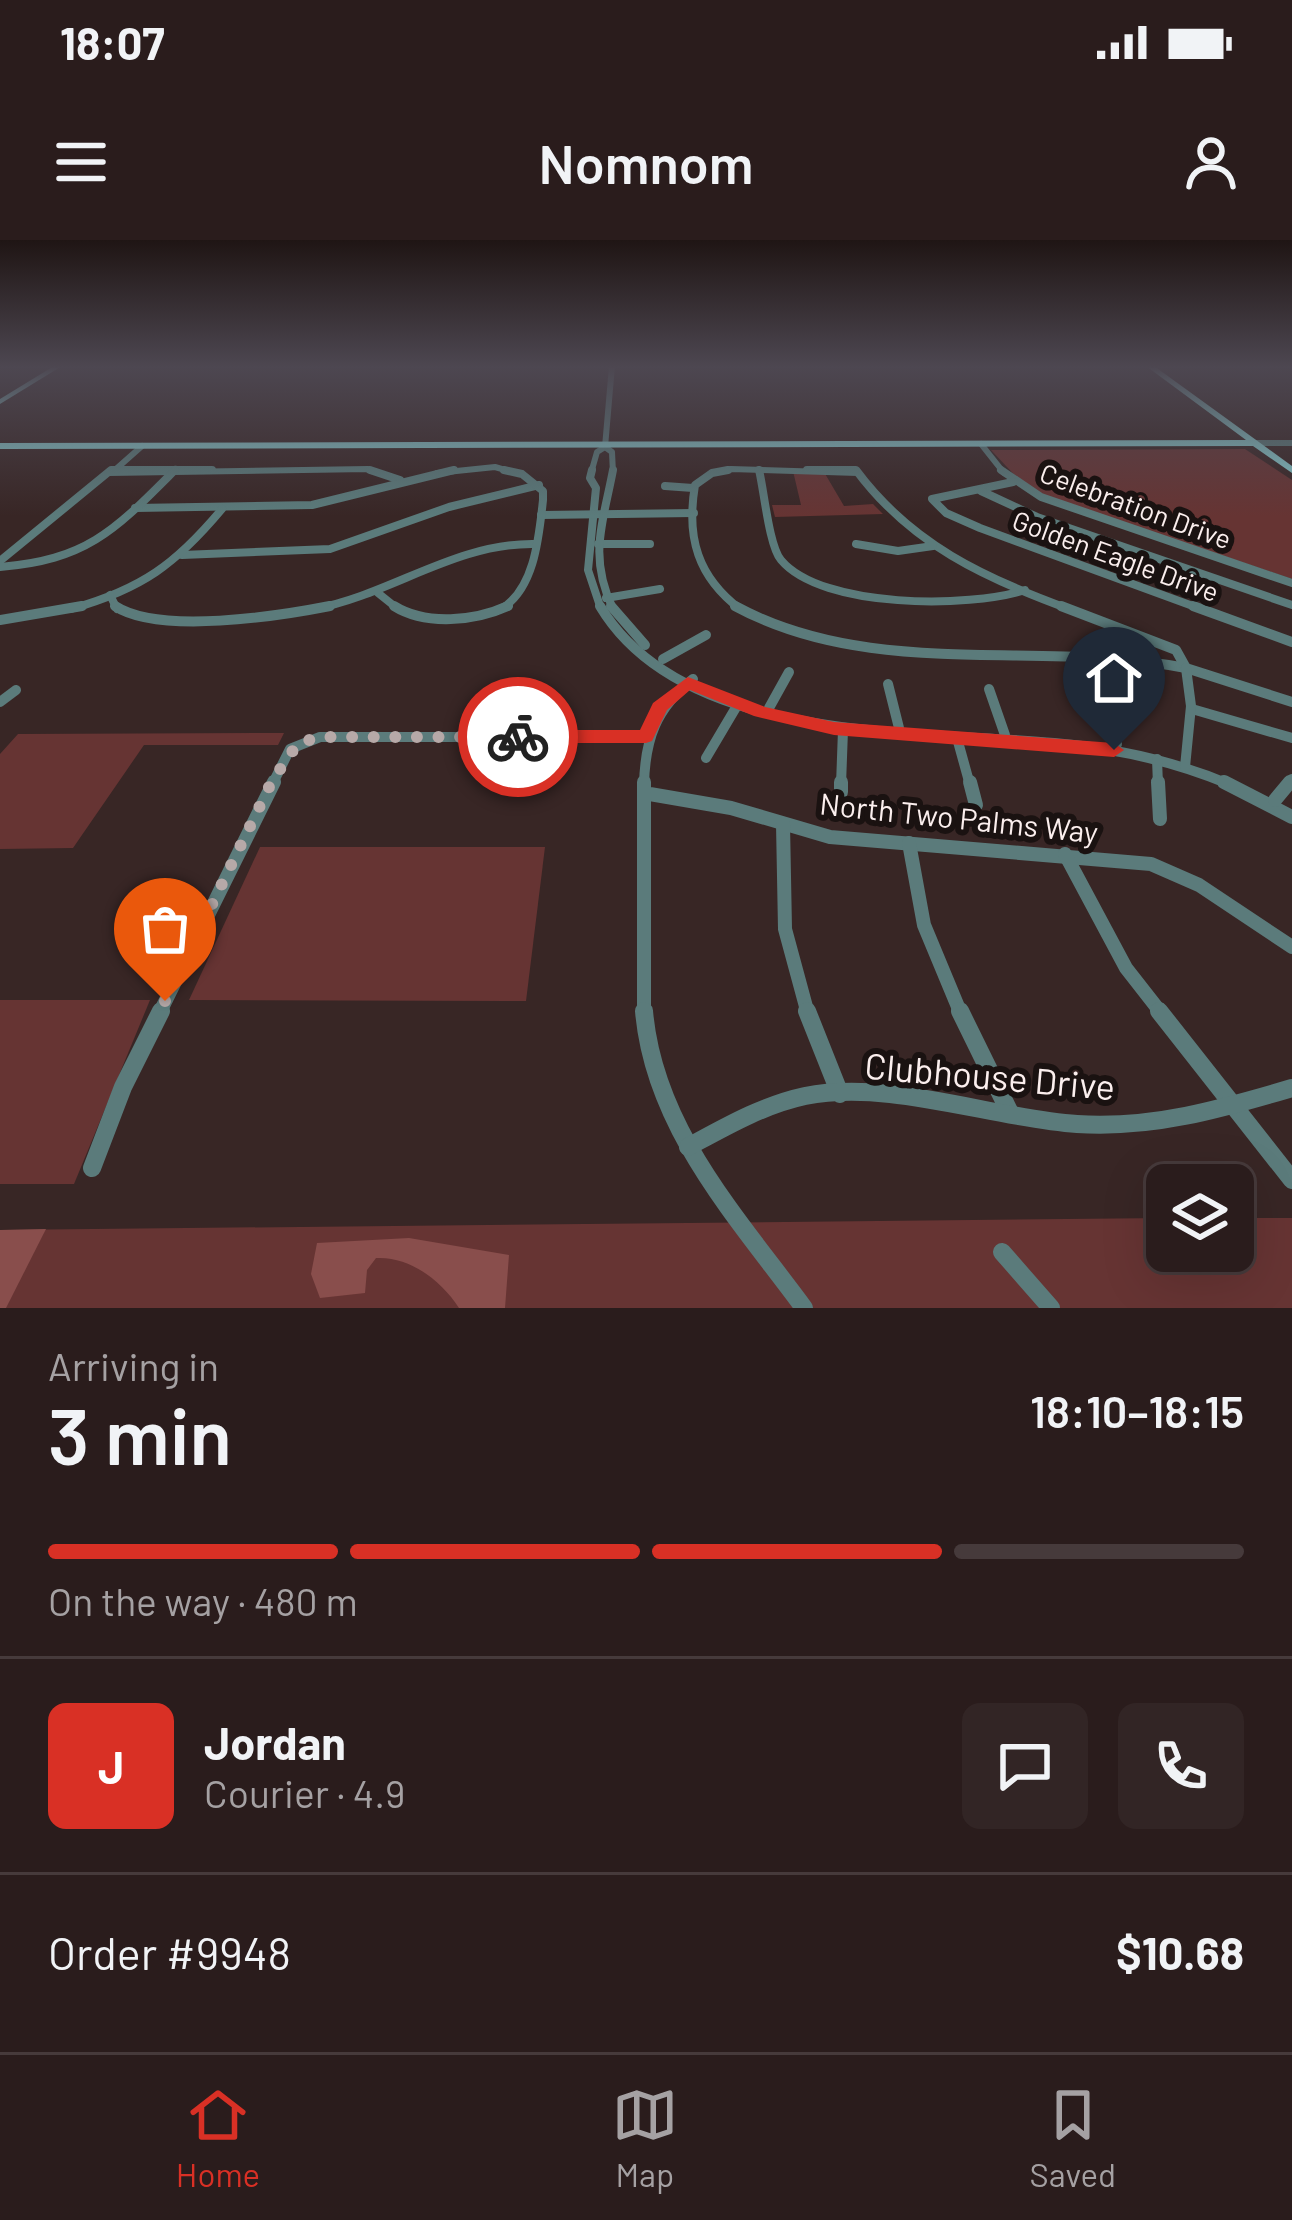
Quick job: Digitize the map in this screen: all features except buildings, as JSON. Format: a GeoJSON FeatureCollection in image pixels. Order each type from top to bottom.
{"type":"FeatureCollection","features":[{"type":"Feature","properties":{"kind":"main road"},"geometry":{"type":"LineString","coordinates":[[1216,416],[1292,470]]}},
{"type":"Feature","properties":{"kind":"main road"},"geometry":{"type":"LineString","coordinates":[[0,446],[1253,443]]}},
{"type":"Feature","properties":{"kind":"street"},"geometry":{"type":"LineString","coordinates":[[607,416],[605,447],[592,463],[598,577],[625,626],[691,680],[769,708],[835,722],[1117,744],[1276,798],[1292,813]]}},
{"type":"Feature","properties":{"kind":"street"},"geometry":{"type":"LineString","coordinates":[[1253,443],[1292,443]]}},
{"type":"Feature","properties":{"kind":"street","name":"Celebration Drive"},"geometry":{"type":"LineString","coordinates":[[980,445],[1013,482],[1052,502],[1292,583]]}},
{"type":"Feature","properties":{"kind":"street"},"geometry":{"type":"LineString","coordinates":[[0,564],[99,475],[115,469],[142,446]]}},
{"type":"Feature","properties":{"kind":"street"},"geometry":{"type":"LineString","coordinates":[[605,447],[612,452],[614,463],[598,513],[588,569],[600,608],[638,650],[691,680],[738,704],[843,730],[1093,747],[1185,764],[1292,813]]}},
{"type":"Feature","properties":{"kind":"street"},"geometry":{"type":"LineString","coordinates":[[115,469],[368,469],[400,480]]}},
{"type":"Feature","properties":{"kind":"street"},"geometry":{"type":"LineString","coordinates":[[0,564],[57,563],[88,552],[176,469]]}},
{"type":"Feature","properties":{"kind":"street"},"geometry":{"type":"LineString","coordinates":[[759,469],[775,550],[783,565],[814,584],[862,595],[980,601],[1024,590]]}},
{"type":"Feature","properties":{"kind":"street"},"geometry":{"type":"LineString","coordinates":[[665,486],[693,488],[717,472],[853,469],[883,508],[933,546],[1024,590],[1169,646],[1181,655],[1192,709],[1185,764]]}},
{"type":"Feature","properties":{"kind":"street"},"geometry":{"type":"LineString","coordinates":[[135,508],[328,503],[434,470],[514,473],[538,485],[544,497],[522,592],[499,610],[414,615],[397,609],[378,593]]}},
{"type":"Feature","properties":{"kind":"street"},"geometry":{"type":"LineString","coordinates":[[981,490],[1013,482]]}},
{"type":"Feature","properties":{"kind":"street"},"geometry":{"type":"LineString","coordinates":[[182,555],[330,549],[449,507],[538,485]]}},
{"type":"Feature","properties":{"kind":"street"},"geometry":{"type":"LineString","coordinates":[[693,488],[700,568],[715,589],[752,616],[801,636],[871,647],[1185,667],[1292,699]]}},
{"type":"Feature","properties":{"kind":"street"},"geometry":{"type":"LineString","coordinates":[[981,490],[1022,512],[1292,605]]}},
{"type":"Feature","properties":{"kind":"street","name":"Golden Eagle Drive"},"geometry":{"type":"LineString","coordinates":[[981,490],[932,499],[946,513],[980,528],[1292,642]]}},
{"type":"Feature","properties":{"kind":"street"},"geometry":{"type":"LineString","coordinates":[[0,620],[74,608],[163,570],[222,508]]}},
{"type":"Feature","properties":{"kind":"street"},"geometry":{"type":"LineString","coordinates":[[541,513],[695,519]]}},
{"type":"Feature","properties":{"kind":"street"},"geometry":{"type":"LineString","coordinates":[[110,596],[117,609],[142,617],[313,611],[378,593],[484,546],[534,544]]}},
{"type":"Feature","properties":{"kind":"street"},"geometry":{"type":"LineString","coordinates":[[598,544],[650,544]]}},
{"type":"Feature","properties":{"kind":"street"},"geometry":{"type":"LineString","coordinates":[[856,544],[898,551],[933,546]]}},
{"type":"Feature","properties":{"kind":"street"},"geometry":{"type":"LineString","coordinates":[[606,598],[660,589]]}},
{"type":"Feature","properties":{"kind":"street"},"geometry":{"type":"LineString","coordinates":[[663,659],[706,635]]}},
{"type":"Feature","properties":{"kind":"street"},"geometry":{"type":"LineString","coordinates":[[769,708],[789,672]]}},
{"type":"Feature","properties":{"kind":"street"},"geometry":{"type":"LineString","coordinates":[[691,680],[659,707],[645,743],[644,1016],[660,1090],[688,1147],[804,1308]]}},
{"type":"Feature","properties":{"kind":"street"},"geometry":{"type":"LineString","coordinates":[[888,684],[898,728]]}},
{"type":"Feature","properties":{"kind":"street"},"geometry":{"type":"LineString","coordinates":[[989,689],[1005,734]]}},
{"type":"Feature","properties":{"kind":"street"},"geometry":{"type":"LineString","coordinates":[[0,701],[16,690]]}},
{"type":"Feature","properties":{"kind":"street"},"geometry":{"type":"LineString","coordinates":[[1110,702],[1117,744]]}},
{"type":"Feature","properties":{"kind":"street"},"geometry":{"type":"LineString","coordinates":[[706,758],[738,704]]}},
{"type":"Feature","properties":{"kind":"street"},"geometry":{"type":"LineString","coordinates":[[1192,709],[1292,738]]}},
{"type":"Feature","properties":{"kind":"street"},"geometry":{"type":"LineString","coordinates":[[841,792],[843,730]]}},
{"type":"Feature","properties":{"kind":"street"},"geometry":{"type":"LineString","coordinates":[[92,1168],[137,1058],[272,781],[298,743],[320,737],[582,735],[645,743]]}},
{"type":"Feature","properties":{"kind":"street"},"geometry":{"type":"LineString","coordinates":[[957,738],[976,805]]}},
{"type":"Feature","properties":{"kind":"street"},"geometry":{"type":"LineString","coordinates":[[1157,759],[1160,819]]}},
{"type":"Feature","properties":{"kind":"street"},"geometry":{"type":"LineString","coordinates":[[1276,798],[1292,779]]}},
{"type":"Feature","properties":{"kind":"street","name":"North Two Palms Way"},"geometry":{"type":"LineString","coordinates":[[644,793],[830,837],[1151,864],[1199,885],[1292,947]]}},
{"type":"Feature","properties":{"kind":"street"},"geometry":{"type":"LineString","coordinates":[[784,824],[778,865],[789,963],[840,1094]]}},
{"type":"Feature","properties":{"kind":"street"},"geometry":{"type":"LineString","coordinates":[[909,843],[924,925],[938,966],[1010,1114]]}},
{"type":"Feature","properties":{"kind":"street"},"geometry":{"type":"LineString","coordinates":[[1065,854],[1126,968],[1292,1180]]}},
{"type":"Feature","properties":{"kind":"street","name":"Clubhouse Drive"},"geometry":{"type":"LineString","coordinates":[[688,1147],[745,1116],[806,1096],[864,1093],[1078,1124],[1190,1118],[1292,1088]]}},
{"type":"Feature","properties":{"kind":"street"},"geometry":{"type":"LineString","coordinates":[[1002,1252],[1051,1308]]}},
{"type":"Feature","properties":{"kind":"shaded area"},"geometry":{"type":"Polygon","coordinates":[[[1245,449],[1292,480],[1292,579],[1048,497],[1023,484],[991,450],[1245,449]]]}},
{"type":"Feature","properties":{"kind":"shaded area"},"geometry":{"type":"Polygon","coordinates":[[[793,471],[824,472],[844,506],[873,504],[883,514],[775,517],[772,505],[801,505],[793,471]]]}},
{"type":"Feature","properties":{"kind":"shaded area"},"geometry":{"type":"Polygon","coordinates":[[[284,733],[278,745],[144,745],[73,848],[0,849],[0,754],[18,734],[284,733]]]}},
{"type":"Feature","properties":{"kind":"shaded area"},"geometry":{"type":"Polygon","coordinates":[[[260,847],[545,847],[526,1001],[189,1000],[260,847]]]}},
{"type":"Feature","properties":{"kind":"shaded area"},"geometry":{"type":"Polygon","coordinates":[[[0,1000],[150,1000],[74,1184],[0,1184],[0,1000]]]}},
{"type":"Feature","properties":{"kind":"shaded area"},"geometry":{"type":"Polygon","coordinates":[[[1146,1218],[1146,1272],[1254,1272],[1254,1218],[1292,1218],[1292,1308],[0,1308],[0,1230],[1146,1218]]]}},
{"type":"Feature","properties":{"kind":"shaded area"},"geometry":{"type":"Polygon","coordinates":[[[46,1229],[6,1308],[0,1308],[0,1230],[46,1229]]]}},
{"type":"Feature","properties":{"kind":"shaded area"},"geometry":{"type":"Polygon","coordinates":[[[409,1238],[509,1255],[505,1308],[459,1308],[423,1272],[388,1258],[376,1258],[367,1270],[365,1293],[320,1298],[311,1274],[317,1243],[409,1238]]]}},
{"type":"Feature","properties":{"kind":"way so far"},"geometry":{"type":"LineString","coordinates":[[165,1001],[272,781],[298,743],[320,737],[518,737]]}},
{"type":"Feature","properties":{"kind":"route"},"geometry":{"type":"LineString","coordinates":[[518,737],[646,737],[659,707],[688,682],[761,712],[834,728],[1114,750]]}}]}
